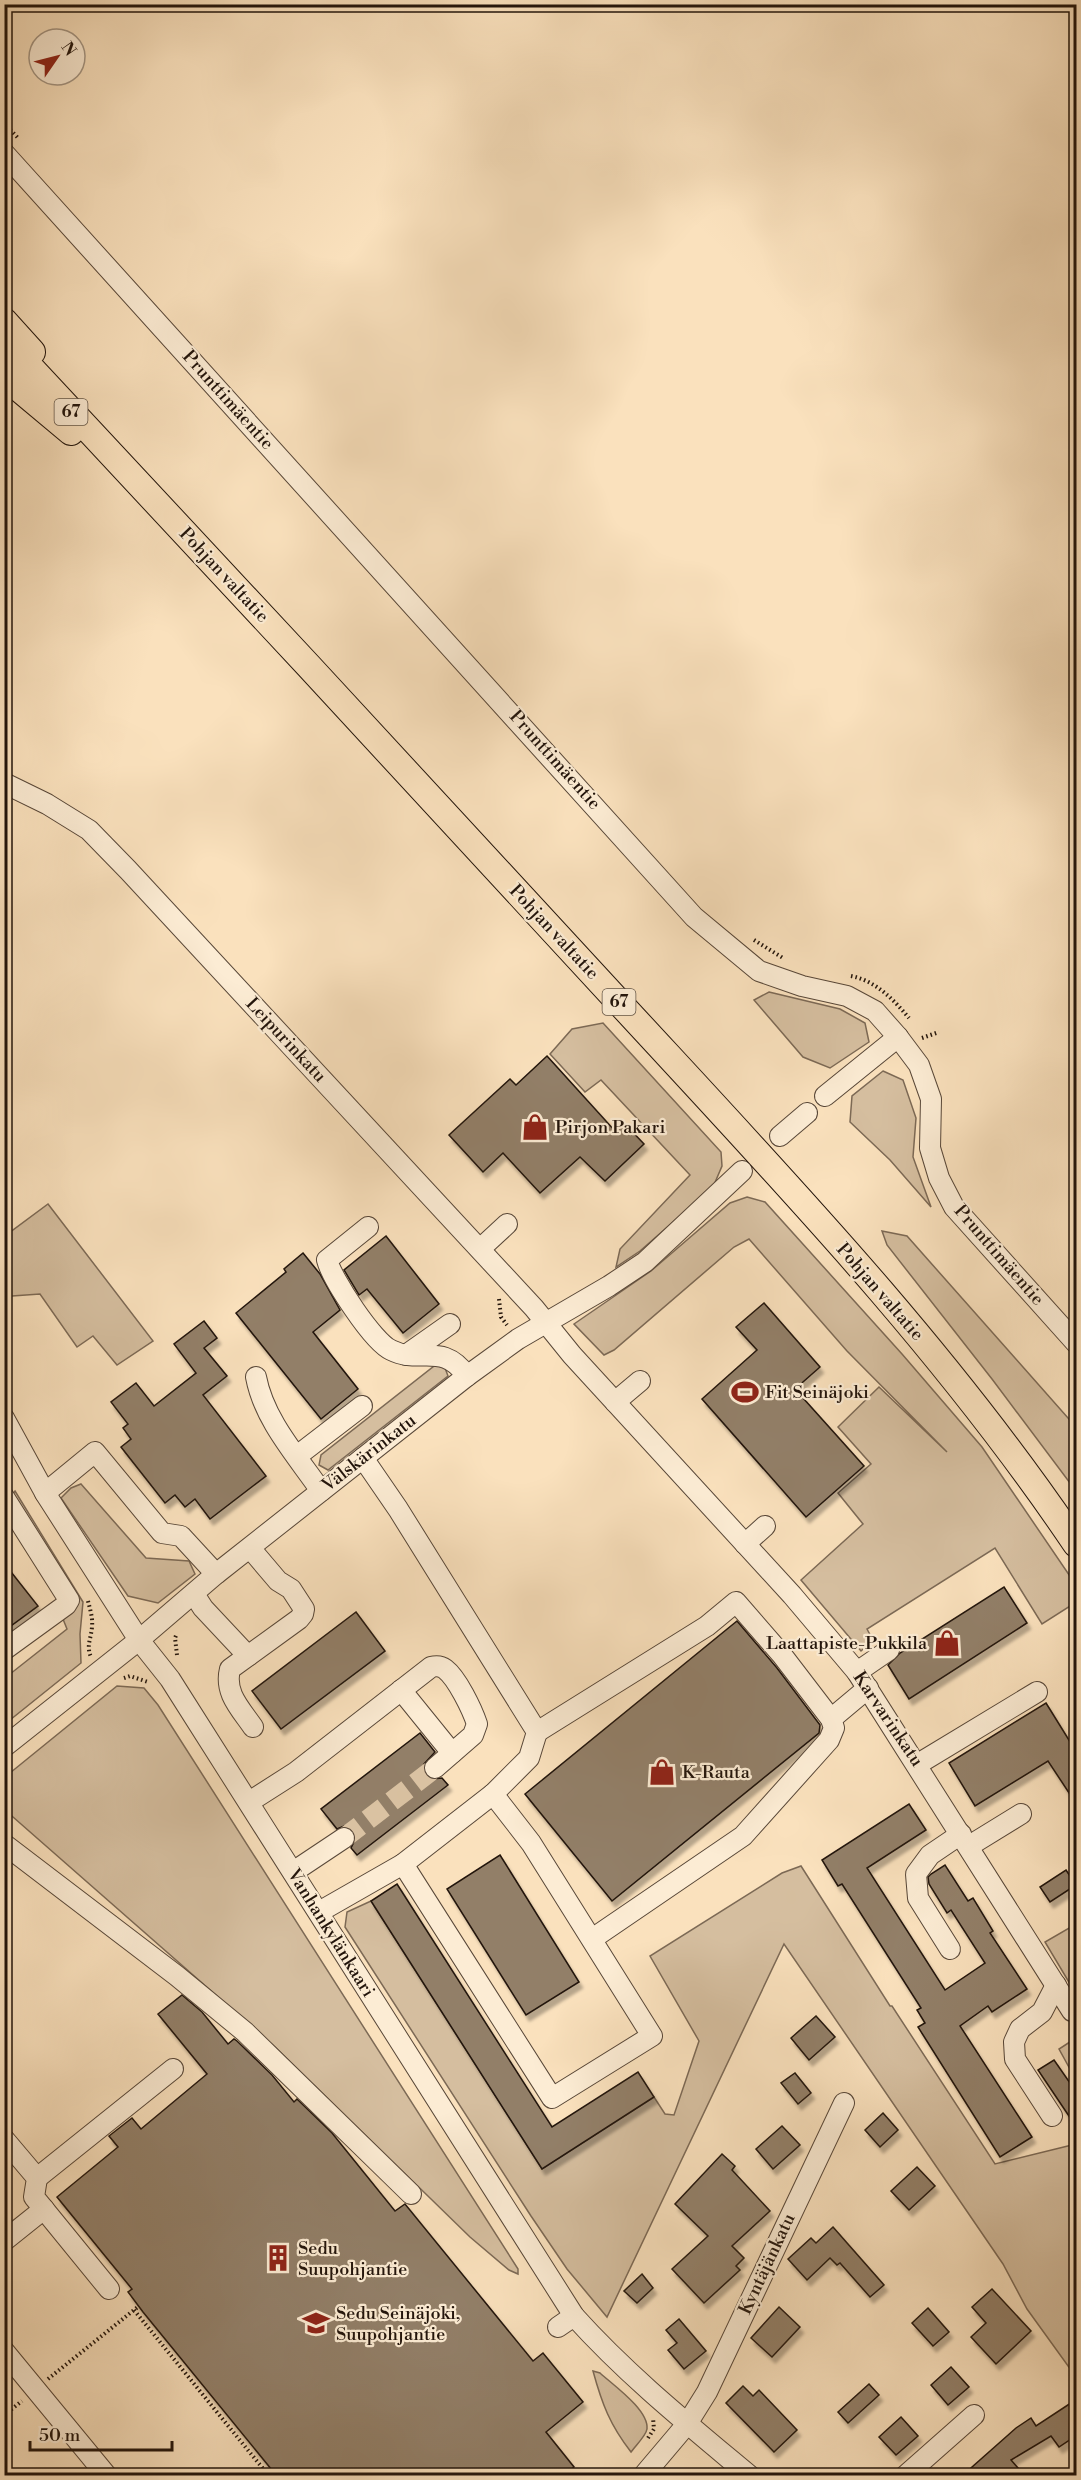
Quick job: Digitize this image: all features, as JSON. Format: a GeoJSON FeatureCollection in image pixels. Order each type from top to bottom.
{"type":"FeatureCollection","features":[{"type":"Feature","properties":{"kind":"main road"},"geometry":{"type":"LineString","coordinates":[[4,321],[61,387],[119,463]]}},
{"type":"Feature","properties":{"kind":"main road","name":"Pohjan valtatie"},"geometry":{"type":"LineString","coordinates":[[4,344],[318,674],[799,1198],[929,1349],[994,1431],[1077,1544]]}},
{"type":"Feature","properties":{"kind":"main road"},"geometry":{"type":"LineString","coordinates":[[4,376],[92,449],[136,481]]}},
{"type":"Feature","properties":{"kind":"street","name":"Prunttimäentie"},"geometry":{"type":"LineString","coordinates":[[12,147],[694,917],[759,971],[802,986],[847,996],[875,1011],[909,1041],[931,1099],[930,1148],[939,1178],[954,1207],[1077,1343]]}},
{"type":"Feature","properties":{"kind":"street","name":"Leipurinkatu"},"geometry":{"type":"LineString","coordinates":[[4,783],[47,804],[89,830],[546,1322]]}},
{"type":"Feature","properties":{"kind":"street"},"geometry":{"type":"LineString","coordinates":[[825,1096],[909,1041]]}},
{"type":"Feature","properties":{"kind":"street"},"geometry":{"type":"LineString","coordinates":[[780,1136],[807,1113]]}},
{"type":"Feature","properties":{"kind":"street","name":"Välskärinkatu"},"geometry":{"type":"LineString","coordinates":[[4,1747],[139,1640],[216,1574],[466,1376],[546,1322],[609,1286],[645,1262],[742,1171]]}},
{"type":"Feature","properties":{"kind":"street"},"geometry":{"type":"LineString","coordinates":[[480,1249],[507,1224]]}},
{"type":"Feature","properties":{"kind":"street"},"geometry":{"type":"LineString","coordinates":[[368,1227],[327,1260],[330,1272],[366,1325],[389,1350],[406,1355],[448,1358],[460,1367],[466,1376]]}},
{"type":"Feature","properties":{"kind":"street","name":"Karvarinkatu"},"geometry":{"type":"LineString","coordinates":[[546,1322],[615,1402],[745,1544],[863,1680],[1072,2011]]}},
{"type":"Feature","properties":{"kind":"street"},"geometry":{"type":"LineString","coordinates":[[406,1355],[450,1324]]}},
{"type":"Feature","properties":{"kind":"street"},"geometry":{"type":"LineString","coordinates":[[256,1377],[271,1418],[321,1491]]}},
{"type":"Feature","properties":{"kind":"street"},"geometry":{"type":"LineString","coordinates":[[615,1402],[640,1381]]}},
{"type":"Feature","properties":{"kind":"street"},"geometry":{"type":"LineString","coordinates":[[297,1456],[362,1406]]}},
{"type":"Feature","properties":{"kind":"street","name":"Vanhankylänkaari"},"geometry":{"type":"LineString","coordinates":[[4,1418],[45,1493],[139,1640],[170,1679],[319,1912],[566,2322],[603,2349],[687,2424],[750,2475]]}},
{"type":"Feature","properties":{"kind":"street"},"geometry":{"type":"LineString","coordinates":[[45,1493],[95,1452],[162,1533],[181,1536],[216,1574]]}},
{"type":"Feature","properties":{"kind":"street"},"geometry":{"type":"LineString","coordinates":[[363,1458],[398,1509],[537,1732]]}},
{"type":"Feature","properties":{"kind":"street"},"geometry":{"type":"LineString","coordinates":[[4,1497],[69,1600],[66,1605],[4,1650]]}},
{"type":"Feature","properties":{"kind":"street"},"geometry":{"type":"LineString","coordinates":[[745,1544],[765,1526]]}},
{"type":"Feature","properties":{"kind":"street"},"geometry":{"type":"LineString","coordinates":[[250,1548],[278,1581],[291,1589],[304,1609],[299,1619],[230,1669],[228,1686],[230,1694],[253,1727]]}},
{"type":"Feature","properties":{"kind":"street"},"geometry":{"type":"LineString","coordinates":[[194,1594],[203,1608],[248,1656]]}},
{"type":"Feature","properties":{"kind":"street"},"geometry":{"type":"LineString","coordinates":[[319,1912],[404,1864],[493,1794],[529,1758],[537,1732],[706,1626],[736,1602],[782,1654],[831,1719],[834,1728],[829,1740],[743,1836],[592,1940]]}},
{"type":"Feature","properties":{"kind":"street"},"geometry":{"type":"LineString","coordinates":[[831,1719],[890,1650]]}},
{"type":"Feature","properties":{"kind":"street"},"geometry":{"type":"LineString","coordinates":[[249,1802],[296,1772],[430,1667],[437,1666],[445,1669],[470,1704],[477,1724],[473,1735],[435,1768]]}},
{"type":"Feature","properties":{"kind":"street"},"geometry":{"type":"LineString","coordinates":[[401,1690],[452,1753]]}},
{"type":"Feature","properties":{"kind":"street"},"geometry":{"type":"LineString","coordinates":[[918,1764],[1037,1692]]}},
{"type":"Feature","properties":{"kind":"street"},"geometry":{"type":"LineString","coordinates":[[404,1864],[552,2098],[652,2036],[531,1843],[493,1794]]}},
{"type":"Feature","properties":{"kind":"street"},"geometry":{"type":"LineString","coordinates":[[950,1949],[918,1898],[916,1874],[930,1855],[1021,1814]]}},
{"type":"Feature","properties":{"kind":"street"},"geometry":{"type":"LineString","coordinates":[[293,1872],[344,1838]]}},
{"type":"Feature","properties":{"kind":"street"},"geometry":{"type":"LineString","coordinates":[[5,1845],[177,1976],[245,2032],[411,2194]]}},
{"type":"Feature","properties":{"kind":"street"},"geometry":{"type":"LineString","coordinates":[[1052,2116],[1016,2059],[1014,2042],[1020,2029],[1042,2012],[1056,1985]]}},
{"type":"Feature","properties":{"kind":"street"},"geometry":{"type":"LineString","coordinates":[[109,2289],[34,2197],[37,2178],[173,2069]]}},
{"type":"Feature","properties":{"kind":"street","name":"Kyntäjänkatu"},"geometry":{"type":"LineString","coordinates":[[643,2475],[687,2424],[707,2392],[844,2103]]}},
{"type":"Feature","properties":{"kind":"street"},"geometry":{"type":"LineString","coordinates":[[4,2139],[37,2178]]}},
{"type":"Feature","properties":{"kind":"street"},"geometry":{"type":"LineString","coordinates":[[4,2241],[44,2209]]}},
{"type":"Feature","properties":{"kind":"street"},"geometry":{"type":"LineString","coordinates":[[4,2351],[107,2475]]}},
{"type":"Feature","properties":{"kind":"street"},"geometry":{"type":"LineString","coordinates":[[905,2475],[974,2415]]}},
{"type":"Feature","properties":{"kind":"path"},"geometry":{"type":"LineString","coordinates":[[4,123],[12,147]]}},
{"type":"Feature","properties":{"kind":"path"},"geometry":{"type":"LineString","coordinates":[[744,934],[792,964]]}},
{"type":"Feature","properties":{"kind":"path"},"geometry":{"type":"LineString","coordinates":[[843,974],[864,978],[893,998],[911,1021]]}},
{"type":"Feature","properties":{"kind":"path"},"geometry":{"type":"LineString","coordinates":[[909,1041],[917,1028]]}},
{"type":"Feature","properties":{"kind":"path"},"geometry":{"type":"LineString","coordinates":[[909,1041],[939,1032]]}},
{"type":"Feature","properties":{"kind":"path"},"geometry":{"type":"LineString","coordinates":[[4,2415],[139,2306]]}},
{"type":"Feature","properties":{"kind":"path"},"geometry":{"type":"LineString","coordinates":[[134,2310],[269,2475]]}},
{"type":"Feature","properties":{"kind":"shaded area"},"geometry":{"type":"Polygon","coordinates":[[[769,992],[840,1009],[865,1023],[869,1042],[830,1068],[803,1057],[754,1000],[769,992]]]}},
{"type":"Feature","properties":{"kind":"shaded area"},"geometry":{"type":"Polygon","coordinates":[[[603,1023],[721,1152],[722,1166],[713,1187],[640,1251],[616,1267],[620,1249],[690,1175],[601,1080],[585,1092],[550,1054],[572,1029],[603,1023]]]}},
{"type":"Feature","properties":{"kind":"shaded area"},"geometry":{"type":"Polygon","coordinates":[[[883,1071],[903,1080],[916,1118],[913,1157],[931,1207],[890,1160],[850,1122],[852,1096],[883,1071]]]}},
{"type":"Feature","properties":{"kind":"shaded area"},"geometry":{"type":"Polygon","coordinates":[[[747,1197],[765,1202],[982,1447],[1076,1585],[1076,1616],[1070,1606],[1042,1624],[995,1548],[867,1629],[873,1640],[861,1651],[801,1580],[863,1524],[838,1493],[871,1464],[838,1427],[879,1387],[947,1452],[847,1351],[749,1239],[734,1247],[614,1350],[604,1355],[574,1324],[651,1271],[730,1203],[747,1197]]]}},
{"type":"Feature","properties":{"kind":"shaded area"},"geometry":{"type":"Polygon","coordinates":[[[48,1204],[153,1341],[117,1365],[93,1336],[77,1347],[40,1294],[12,1296],[5,1301],[5,1236],[48,1204]]]}},
{"type":"Feature","properties":{"kind":"shaded area"},"geometry":{"type":"Polygon","coordinates":[[[882,1231],[907,1236],[1076,1427],[1076,1491],[887,1245],[882,1231]]]}},
{"type":"Feature","properties":{"kind":"shaded area"},"geometry":{"type":"Polygon","coordinates":[[[438,1363],[445,1368],[448,1376],[328,1470],[319,1465],[321,1455],[438,1363]]]}},
{"type":"Feature","properties":{"kind":"shaded area"},"geometry":{"type":"Polygon","coordinates":[[[81,1484],[146,1558],[189,1561],[195,1574],[158,1603],[128,1596],[61,1498],[71,1488],[81,1484]]]}},
{"type":"Feature","properties":{"kind":"shaded area"},"geometry":{"type":"Polygon","coordinates":[[[15,1491],[83,1602],[80,1634],[81,1663],[5,1724],[5,1678],[67,1629],[59,1609],[58,1596],[12,1495],[15,1491]]]}},
{"type":"Feature","properties":{"kind":"shaded area"},"geometry":{"type":"Polygon","coordinates":[[[117,1686],[144,1688],[158,1705],[518,2269],[518,2274],[509,2270],[470,2237],[275,2047],[5,1810],[5,1777],[117,1686]]]}},
{"type":"Feature","properties":{"kind":"shaded area"},"geometry":{"type":"Polygon","coordinates":[[[801,1866],[995,2164],[1076,2144],[1076,2377],[1027,2309],[1003,2264],[784,1944],[607,2317],[567,2269],[531,2216],[345,1927],[347,1912],[371,1901],[542,2169],[654,2097],[665,2114],[674,2115],[699,2041],[650,1956],[782,1873],[801,1866]]]}},
{"type":"Feature","properties":{"kind":"shaded area"},"geometry":{"type":"Polygon","coordinates":[[[1076,1924],[1076,1994],[1045,1942],[1076,1924]]]}},
{"type":"Feature","properties":{"kind":"shaded area"},"geometry":{"type":"Polygon","coordinates":[[[1076,2038],[1076,2080],[1059,2049],[1076,2038]]]}},
{"type":"Feature","properties":{"kind":"shaded area"},"geometry":{"type":"Polygon","coordinates":[[[593,2371],[600,2373],[629,2398],[646,2422],[647,2429],[643,2438],[631,2452],[617,2433],[608,2414],[593,2371]]]}},
{"type":"Feature","properties":{"kind":"building","name":"Pirjon Pakari"},"geometry":{"type":"Polygon","coordinates":[[[547,1056],[615,1131],[624,1123],[644,1144],[605,1181],[580,1157],[540,1193],[503,1153],[483,1172],[449,1135],[510,1079],[516,1085],[547,1056]]]}},
{"type":"Feature","properties":{"kind":"building"},"geometry":{"type":"Polygon","coordinates":[[[386,1236],[439,1304],[403,1333],[367,1289],[359,1295],[344,1270],[386,1236]]]}},
{"type":"Feature","properties":{"kind":"building"},"geometry":{"type":"Polygon","coordinates":[[[303,1253],[320,1274],[340,1310],[313,1332],[358,1389],[321,1419],[236,1313],[286,1272],[284,1269],[303,1253]]]}},
{"type":"Feature","properties":{"kind":"building"},"geometry":{"type":"Polygon","coordinates":[[[764,1303],[820,1367],[795,1389],[864,1466],[806,1517],[702,1399],[757,1350],[736,1327],[764,1303]]]}},
{"type":"Feature","properties":{"kind":"building"},"geometry":{"type":"Polygon","coordinates":[[[204,1321],[217,1338],[204,1348],[227,1376],[203,1395],[266,1476],[210,1519],[195,1499],[185,1507],[175,1495],[165,1503],[121,1447],[131,1439],[123,1428],[128,1424],[111,1402],[136,1383],[154,1406],[196,1373],[174,1344],[204,1321]]]}},
{"type":"Feature","properties":{"kind":"building"},"geometry":{"type":"Polygon","coordinates":[[[4,1563],[38,1606],[4,1631],[4,1563]]]}},
{"type":"Feature","properties":{"kind":"building"},"geometry":{"type":"Polygon","coordinates":[[[1004,1587],[1027,1623],[909,1699],[888,1665],[900,1653],[1004,1587]]]}},
{"type":"Feature","properties":{"kind":"building"},"geometry":{"type":"Polygon","coordinates":[[[356,1612],[385,1651],[281,1729],[252,1691],[356,1612]]]}},
{"type":"Feature","properties":{"kind":"building","name":"K-Rauta"},"geometry":{"type":"Polygon","coordinates":[[[737,1621],[777,1668],[820,1725],[819,1733],[612,1901],[525,1794],[737,1621]]]}},
{"type":"Feature","properties":{"kind":"building"},"geometry":{"type":"Polygon","coordinates":[[[1046,1703],[1077,1753],[1077,1805],[1048,1761],[975,1806],[949,1763],[1046,1703]]]}},
{"type":"Feature","properties":{"kind":"building"},"geometry":{"type":"Polygon","coordinates":[[[420,1733],[435,1752],[424,1764],[426,1775],[432,1779],[442,1778],[448,1785],[357,1855],[351,1848],[356,1838],[354,1831],[344,1826],[337,1829],[321,1809],[420,1733]]]}},
{"type":"Feature","properties":{"kind":"building"},"geometry":{"type":"Polygon","coordinates":[[[909,1804],[926,1830],[867,1868],[945,1990],[985,1963],[951,1910],[947,1913],[929,1884],[928,1877],[945,1865],[968,1901],[973,1898],[993,1931],[990,1933],[1027,1989],[992,2012],[988,2006],[960,2026],[1032,2137],[1000,2157],[918,2027],[925,2023],[917,2010],[921,2008],[842,1884],[838,1886],[822,1860],[909,1804]]]}},
{"type":"Feature","properties":{"kind":"building"},"geometry":{"type":"Polygon","coordinates":[[[500,1855],[579,1982],[526,2015],[447,1889],[500,1855]]]}},
{"type":"Feature","properties":{"kind":"building"},"geometry":{"type":"Polygon","coordinates":[[[1066,1870],[1076,1885],[1050,1902],[1040,1887],[1066,1870]]]}},
{"type":"Feature","properties":{"kind":"building"},"geometry":{"type":"Polygon","coordinates":[[[397,1884],[552,2127],[638,2072],[654,2097],[542,2169],[371,1901],[397,1884]]]}},
{"type":"Feature","properties":{"kind":"building","name":"Sedu Suupohjantie"},"geometry":{"type":"Polygon","coordinates":[[[182,1995],[202,2012],[228,2044],[234,2039],[237,2041],[272,2075],[294,2102],[297,2099],[332,2133],[395,2211],[405,2204],[533,2361],[543,2353],[583,2402],[546,2432],[574,2467],[564,2475],[276,2475],[143,2312],[128,2292],[132,2289],[57,2197],[118,2147],[109,2136],[132,2118],[141,2129],[207,2074],[158,2014],[182,1995]]]}},
{"type":"Feature","properties":{"kind":"building"},"geometry":{"type":"Polygon","coordinates":[[[816,2016],[835,2037],[809,2060],[791,2038],[816,2016]]]}},
{"type":"Feature","properties":{"kind":"building"},"geometry":{"type":"Polygon","coordinates":[[[1054,2060],[1077,2093],[1077,2128],[1038,2070],[1054,2060]]]}},
{"type":"Feature","properties":{"kind":"building"},"geometry":{"type":"Polygon","coordinates":[[[795,2073],[811,2093],[798,2104],[781,2083],[795,2073]]]}},
{"type":"Feature","properties":{"kind":"building"},"geometry":{"type":"Polygon","coordinates":[[[883,2113],[898,2130],[880,2147],[865,2130],[883,2113]]]}},
{"type":"Feature","properties":{"kind":"building"},"geometry":{"type":"Polygon","coordinates":[[[782,2126],[800,2145],[773,2169],[756,2149],[782,2126]]]}},
{"type":"Feature","properties":{"kind":"building"},"geometry":{"type":"Polygon","coordinates":[[[722,2154],[735,2166],[732,2170],[770,2211],[732,2246],[744,2258],[736,2266],[740,2270],[704,2303],[672,2269],[708,2236],[675,2204],[722,2154]]]}},
{"type":"Feature","properties":{"kind":"building"},"geometry":{"type":"Polygon","coordinates":[[[917,2167],[935,2186],[909,2210],[891,2191],[917,2167]]]}},
{"type":"Feature","properties":{"kind":"building"},"geometry":{"type":"Polygon","coordinates":[[[833,2227],[884,2285],[870,2297],[840,2263],[837,2265],[830,2258],[807,2280],[788,2259],[811,2238],[816,2243],[833,2227]]]}},
{"type":"Feature","properties":{"kind":"building"},"geometry":{"type":"Polygon","coordinates":[[[642,2274],[653,2288],[637,2303],[624,2291],[642,2274]]]}},
{"type":"Feature","properties":{"kind":"building"},"geometry":{"type":"Polygon","coordinates":[[[992,2289],[1031,2331],[996,2364],[971,2337],[986,2323],[972,2307],[992,2289]]]}},
{"type":"Feature","properties":{"kind":"building"},"geometry":{"type":"Polygon","coordinates":[[[779,2307],[800,2327],[772,2357],[751,2338],[779,2307]]]}},
{"type":"Feature","properties":{"kind":"building"},"geometry":{"type":"Polygon","coordinates":[[[928,2308],[949,2332],[933,2346],[912,2323],[928,2308]]]}},
{"type":"Feature","properties":{"kind":"building"},"geometry":{"type":"Polygon","coordinates":[[[679,2319],[706,2351],[684,2369],[668,2350],[677,2343],[666,2330],[679,2319]]]}},
{"type":"Feature","properties":{"kind":"building"},"geometry":{"type":"Polygon","coordinates":[[[951,2367],[969,2387],[948,2405],[931,2385],[951,2367]]]}},
{"type":"Feature","properties":{"kind":"building"},"geometry":{"type":"Polygon","coordinates":[[[869,2384],[879,2395],[848,2423],[838,2412],[869,2384]]]}},
{"type":"Feature","properties":{"kind":"building"},"geometry":{"type":"Polygon","coordinates":[[[743,2386],[753,2396],[759,2390],[797,2430],[774,2452],[726,2403],[743,2386]]]}},
{"type":"Feature","properties":{"kind":"building"},"geometry":{"type":"Polygon","coordinates":[[[1077,2399],[1077,2435],[1059,2447],[1051,2436],[1011,2460],[1018,2468],[1010,2475],[963,2475],[1016,2428],[1031,2418],[1036,2426],[1077,2399]]]}},
{"type":"Feature","properties":{"kind":"building"},"geometry":{"type":"Polygon","coordinates":[[[901,2417],[918,2436],[896,2455],[879,2437],[901,2417]]]}},
{"type":"Feature","properties":{"kind":"tunnel"},"geometry":{"type":"LineString","coordinates":[[344,1838],[435,1768]]}},
{"type":"Feature","properties":{"kind":"place","name":"Pirjon Pakari"},"geometry":{"type":"Point","coordinates":[535,1127]}},
{"type":"Feature","properties":{"kind":"place","name":"Fit Seinäjoki"},"geometry":{"type":"Point","coordinates":[745,1392]}},
{"type":"Feature","properties":{"kind":"place","name":"Laattapiste-Pukkila"},"geometry":{"type":"Point","coordinates":[947,1643]}},
{"type":"Feature","properties":{"kind":"place","name":"K-Rauta"},"geometry":{"type":"Point","coordinates":[662,1772]}},
{"type":"Feature","properties":{"kind":"place","name":"Sedu Suupohjantie"},"geometry":{"type":"Point","coordinates":[278,2258]}},
{"type":"Feature","properties":{"kind":"place","name":"Sedu Seinäjoki, Suupohjantie"},"geometry":{"type":"Point","coordinates":[316,2323]}}]}
